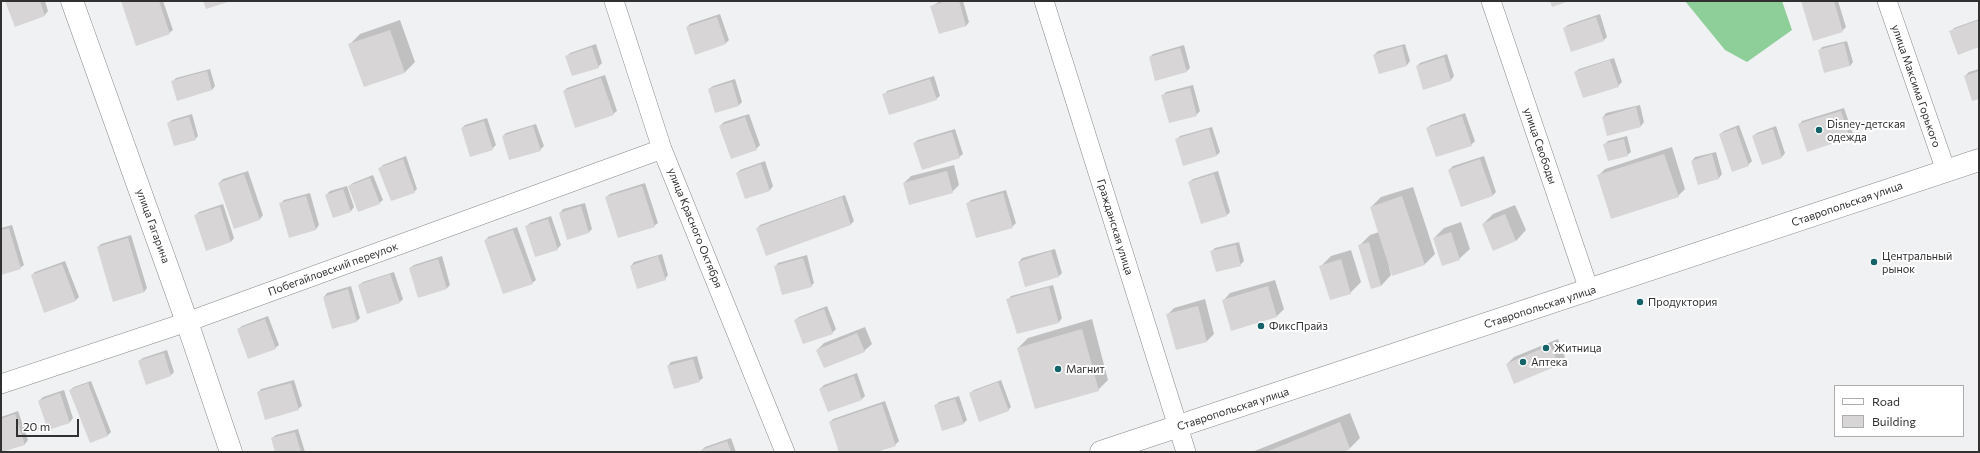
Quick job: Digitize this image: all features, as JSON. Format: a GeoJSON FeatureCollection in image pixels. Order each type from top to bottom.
{"type":"FeatureCollection","features":[{"type":"Feature","properties":{"kind":"street","name":"улица Гагарина"},"geometry":{"type":"LineString","coordinates":[[72,1],[187,322],[231,452]]}},
{"type":"Feature","properties":{"kind":"street","name":"улица Красного Октября"},"geometry":{"type":"LineString","coordinates":[[614,1],[662,149],[785,452]]}},
{"type":"Feature","properties":{"kind":"street","name":"Гражданская улица"},"geometry":{"type":"LineString","coordinates":[[1044,1],[1186,452]]}},
{"type":"Feature","properties":{"kind":"street","name":"улица Свободы"},"geometry":{"type":"LineString","coordinates":[[1491,1],[1589,290]]}},
{"type":"Feature","properties":{"kind":"street","name":"улица Максима Горького"},"geometry":{"type":"LineString","coordinates":[[1887,1],[1946,171]]}},
{"type":"Feature","properties":{"kind":"street","name":"Побегайловский переулок"},"geometry":{"type":"LineString","coordinates":[[1,384],[187,322],[662,149]]}},
{"type":"Feature","properties":{"kind":"street","name":"Ставропольская улица"},"geometry":{"type":"LineString","coordinates":[[1101,452],[1979,160]]}},
{"type":"Feature","properties":{"kind":"green space"},"geometry":{"type":"Polygon","coordinates":[[[1685,1],[1782,1],[1792,30],[1747,62],[1725,50],[1685,1]]]}},
{"type":"Feature","properties":{"kind":"building"},"geometry":{"type":"Polygon","coordinates":[[[5,1],[40,1],[45,16],[15,27],[5,1]]]}},
{"type":"Feature","properties":{"kind":"building"},"geometry":{"type":"Polygon","coordinates":[[[121,1],[159,1],[170,34],[136,46],[121,1]]]}},
{"type":"Feature","properties":{"kind":"building"},"geometry":{"type":"Polygon","coordinates":[[[203,1],[231,1],[206,9],[203,1]]]}},
{"type":"Feature","properties":{"kind":"building"},"geometry":{"type":"Polygon","coordinates":[[[947,1],[959,1],[966,26],[939,34],[930,6],[947,1]]]}},
{"type":"Feature","properties":{"kind":"building"},"geometry":{"type":"Polygon","coordinates":[[[1550,1],[1569,1],[1552,7],[1550,1]]]}},
{"type":"Feature","properties":{"kind":"building"},"geometry":{"type":"Polygon","coordinates":[[[1801,1],[1834,1],[1843,32],[1813,41],[1801,1]]]}},
{"type":"Feature","properties":{"kind":"building"},"geometry":{"type":"Polygon","coordinates":[[[717,17],[726,44],[695,55],[686,27],[717,17]]]}},
{"type":"Feature","properties":{"kind":"building"},"geometry":{"type":"Polygon","coordinates":[[[1596,17],[1604,41],[1571,52],[1563,28],[1596,17]]]}},
{"type":"Feature","properties":{"kind":"building"},"geometry":{"type":"Polygon","coordinates":[[[1979,20],[1979,47],[1958,55],[1949,31],[1979,20]]]}},
{"type":"Feature","properties":{"kind":"building"},"geometry":{"type":"Polygon","coordinates":[[[390,30],[405,73],[364,87],[348,44],[390,30]]]}},
{"type":"Feature","properties":{"kind":"building"},"geometry":{"type":"Polygon","coordinates":[[[1844,43],[1850,66],[1824,73],[1818,50],[1844,43]]]}},
{"type":"Feature","properties":{"kind":"building"},"geometry":{"type":"Polygon","coordinates":[[[1402,46],[1407,66],[1379,74],[1373,55],[1402,46]]]}},
{"type":"Feature","properties":{"kind":"building"},"geometry":{"type":"Polygon","coordinates":[[[592,47],[599,68],[572,76],[565,56],[592,47]]]}},
{"type":"Feature","properties":{"kind":"building"},"geometry":{"type":"Polygon","coordinates":[[[1180,48],[1187,72],[1155,81],[1149,57],[1180,48]]]}},
{"type":"Feature","properties":{"kind":"building"},"geometry":{"type":"Polygon","coordinates":[[[1444,57],[1451,81],[1423,90],[1416,66],[1444,57]]]}},
{"type":"Feature","properties":{"kind":"building"},"geometry":{"type":"Polygon","coordinates":[[[1610,60],[1619,87],[1583,98],[1574,72],[1610,60]]]}},
{"type":"Feature","properties":{"kind":"building"},"geometry":{"type":"Polygon","coordinates":[[[207,71],[212,90],[177,101],[171,81],[207,71]]]}},
{"type":"Feature","properties":{"kind":"building"},"geometry":{"type":"Polygon","coordinates":[[[1979,71],[1979,99],[1972,101],[1964,76],[1979,71]]]}},
{"type":"Feature","properties":{"kind":"building"},"geometry":{"type":"Polygon","coordinates":[[[601,78],[614,115],[575,128],[563,91],[601,78]]]}},
{"type":"Feature","properties":{"kind":"building"},"geometry":{"type":"Polygon","coordinates":[[[930,79],[937,100],[889,115],[882,94],[930,79]]]}},
{"type":"Feature","properties":{"kind":"building"},"geometry":{"type":"Polygon","coordinates":[[[732,82],[739,106],[715,113],[708,89],[732,82]]]}},
{"type":"Feature","properties":{"kind":"building"},"geometry":{"type":"Polygon","coordinates":[[[1190,88],[1197,116],[1169,123],[1161,95],[1190,88]]]}},
{"type":"Feature","properties":{"kind":"building"},"geometry":{"type":"Polygon","coordinates":[[[1636,107],[1641,127],[1607,136],[1602,117],[1636,107]]]}},
{"type":"Feature","properties":{"kind":"building"},"geometry":{"type":"Polygon","coordinates":[[[1841,111],[1850,138],[1807,152],[1798,124],[1841,111]]]}},
{"type":"Feature","properties":{"kind":"building"},"geometry":{"type":"Polygon","coordinates":[[[1462,116],[1472,146],[1436,157],[1426,128],[1462,116]]]}},
{"type":"Feature","properties":{"kind":"building"},"geometry":{"type":"Polygon","coordinates":[[[189,117],[196,140],[174,146],[167,123],[189,117]]]}},
{"type":"Feature","properties":{"kind":"building"},"geometry":{"type":"Polygon","coordinates":[[[745,117],[757,150],[731,159],[719,126],[745,117]]]}},
{"type":"Feature","properties":{"kind":"building"},"geometry":{"type":"Polygon","coordinates":[[[484,121],[493,150],[470,157],[461,128],[484,121]]]}},
{"type":"Feature","properties":{"kind":"building"},"geometry":{"type":"Polygon","coordinates":[[[533,126],[541,151],[509,160],[502,136],[533,126]]]}},
{"type":"Feature","properties":{"kind":"building"},"geometry":{"type":"Polygon","coordinates":[[[1736,128],[1749,166],[1732,172],[1719,134],[1736,128]]]}},
{"type":"Feature","properties":{"kind":"building"},"geometry":{"type":"Polygon","coordinates":[[[1209,129],[1217,156],[1183,166],[1175,139],[1209,129]]]}},
{"type":"Feature","properties":{"kind":"building"},"geometry":{"type":"Polygon","coordinates":[[[1773,129],[1782,158],[1762,165],[1752,136],[1773,129]]]}},
{"type":"Feature","properties":{"kind":"building"},"geometry":{"type":"Polygon","coordinates":[[[952,132],[960,158],[922,170],[913,143],[952,132]]]}},
{"type":"Feature","properties":{"kind":"building"},"geometry":{"type":"Polygon","coordinates":[[[1624,139],[1628,156],[1608,161],[1603,144],[1624,139]]]}},
{"type":"Feature","properties":{"kind":"building"},"geometry":{"type":"Polygon","coordinates":[[[1664,154],[1679,197],[1611,219],[1597,175],[1664,154]]]}},
{"type":"Feature","properties":{"kind":"building"},"geometry":{"type":"Polygon","coordinates":[[[1712,154],[1719,179],[1698,185],[1691,161],[1712,154]]]}},
{"type":"Feature","properties":{"kind":"building"},"geometry":{"type":"Polygon","coordinates":[[[403,159],[415,193],[391,201],[378,168],[403,159]]]}},
{"type":"Feature","properties":{"kind":"building"},"geometry":{"type":"Polygon","coordinates":[[[1480,159],[1493,196],[1461,207],[1448,170],[1480,159]]]}},
{"type":"Feature","properties":{"kind":"building"},"geometry":{"type":"Polygon","coordinates":[[[761,164],[770,191],[745,199],[736,173],[761,164]]]}},
{"type":"Feature","properties":{"kind":"building"},"geometry":{"type":"Polygon","coordinates":[[[947,171],[953,193],[909,205],[903,183],[947,171]]]}},
{"type":"Feature","properties":{"kind":"building"},"geometry":{"type":"Polygon","coordinates":[[[244,174],[260,220],[234,229],[218,183],[244,174]]]}},
{"type":"Feature","properties":{"kind":"building"},"geometry":{"type":"Polygon","coordinates":[[[1214,174],[1227,216],[1201,224],[1188,182],[1214,174]]]}},
{"type":"Feature","properties":{"kind":"building"},"geometry":{"type":"Polygon","coordinates":[[[370,178],[380,204],[358,212],[348,186],[370,178]]]}},
{"type":"Feature","properties":{"kind":"building"},"geometry":{"type":"Polygon","coordinates":[[[642,186],[655,227],[618,238],[605,197],[642,186]]]}},
{"type":"Feature","properties":{"kind":"building"},"geometry":{"type":"Polygon","coordinates":[[[343,189],[351,212],[333,218],[325,195],[343,189]]]}},
{"type":"Feature","properties":{"kind":"building"},"geometry":{"type":"Polygon","coordinates":[[[1003,193],[1013,228],[976,238],[966,203],[1003,193]]]}},
{"type":"Feature","properties":{"kind":"building"},"geometry":{"type":"Polygon","coordinates":[[[306,196],[316,230],[289,238],[279,203],[306,196]]]}},
{"type":"Feature","properties":{"kind":"building"},"geometry":{"type":"Polygon","coordinates":[[[1402,196],[1425,265],[1392,276],[1370,207],[1402,196]]]}},
{"type":"Feature","properties":{"kind":"building"},"geometry":{"type":"Polygon","coordinates":[[[842,197],[851,225],[766,256],[756,228],[842,197]]]}},
{"type":"Feature","properties":{"kind":"building"},"geometry":{"type":"Polygon","coordinates":[[[581,206],[589,233],[567,240],[559,213],[581,206]]]}},
{"type":"Feature","properties":{"kind":"building"},"geometry":{"type":"Polygon","coordinates":[[[220,207],[231,242],[206,251],[194,215],[220,207]]]}},
{"type":"Feature","properties":{"kind":"building"},"geometry":{"type":"Polygon","coordinates":[[[1505,214],[1516,241],[1493,251],[1482,224],[1505,214]]]}},
{"type":"Feature","properties":{"kind":"building"},"geometry":{"type":"Polygon","coordinates":[[[548,219],[558,250],[535,257],[525,226],[548,219]]]}},
{"type":"Feature","properties":{"kind":"building"},"geometry":{"type":"Polygon","coordinates":[[[9,228],[21,269],[1,275],[1,230],[9,228]]]}},
{"type":"Feature","properties":{"kind":"building"},"geometry":{"type":"Polygon","coordinates":[[[513,230],[533,284],[503,294],[484,240],[513,230]]]}},
{"type":"Feature","properties":{"kind":"building"},"geometry":{"type":"Polygon","coordinates":[[[1451,232],[1460,260],[1442,266],[1433,238],[1451,232]]]}},
{"type":"Feature","properties":{"kind":"building"},"geometry":{"type":"Polygon","coordinates":[[[128,238],[144,292],[113,302],[97,247],[128,238]]]}},
{"type":"Feature","properties":{"kind":"building"},"geometry":{"type":"Polygon","coordinates":[[[1369,242],[1381,286],[1371,289],[1358,245],[1369,242]]]}},
{"type":"Feature","properties":{"kind":"building"},"geometry":{"type":"Polygon","coordinates":[[[1236,245],[1241,266],[1216,272],[1210,251],[1236,245]]]}},
{"type":"Feature","properties":{"kind":"building"},"geometry":{"type":"Polygon","coordinates":[[[1051,251],[1059,277],[1025,287],[1018,262],[1051,251]]]}},
{"type":"Feature","properties":{"kind":"building"},"geometry":{"type":"Polygon","coordinates":[[[658,256],[666,280],[637,289],[630,266],[658,256]]]}},
{"type":"Feature","properties":{"kind":"building"},"geometry":{"type":"Polygon","coordinates":[[[803,258],[812,287],[782,295],[774,266],[803,258]]]}},
{"type":"Feature","properties":{"kind":"building"},"geometry":{"type":"Polygon","coordinates":[[[438,259],[447,289],[418,298],[409,268],[438,259]]]}},
{"type":"Feature","properties":{"kind":"building"},"geometry":{"type":"Polygon","coordinates":[[[1341,259],[1351,294],[1330,300],[1319,266],[1341,259]]]}},
{"type":"Feature","properties":{"kind":"building"},"geometry":{"type":"Polygon","coordinates":[[[62,264],[76,301],[44,313],[31,275],[62,264]]]}},
{"type":"Feature","properties":{"kind":"building"},"geometry":{"type":"Polygon","coordinates":[[[390,274],[400,303],[367,314],[358,285],[390,274]]]}},
{"type":"Feature","properties":{"kind":"building"},"geometry":{"type":"Polygon","coordinates":[[[1268,286],[1277,317],[1231,331],[1222,300],[1268,286]]]}},
{"type":"Feature","properties":{"kind":"building"},"geometry":{"type":"Polygon","coordinates":[[[1049,287],[1059,323],[1017,334],[1006,299],[1049,287]]]}},
{"type":"Feature","properties":{"kind":"building"},"geometry":{"type":"Polygon","coordinates":[[[348,289],[357,322],[332,329],[323,297],[348,289]]]}},
{"type":"Feature","properties":{"kind":"building"},"geometry":{"type":"Polygon","coordinates":[[[1198,306],[1207,342],[1176,350],[1166,314],[1198,306]]]}},
{"type":"Feature","properties":{"kind":"building"},"geometry":{"type":"Polygon","coordinates":[[[824,309],[833,334],[803,344],[794,320],[824,309]]]}},
{"type":"Feature","properties":{"kind":"building"},"geometry":{"type":"Polygon","coordinates":[[[265,319],[276,349],[248,359],[237,329],[265,319]]]}},
{"type":"Feature","properties":{"kind":"building","name":"Магнит"},"geometry":{"type":"Polygon","coordinates":[[[1082,329],[1099,391],[1035,409],[1017,348],[1082,329]]]}},
{"type":"Feature","properties":{"kind":"building"},"geometry":{"type":"Polygon","coordinates":[[[857,333],[865,352],[824,368],[816,350],[857,333]]]}},
{"type":"Feature","properties":{"kind":"building"},"geometry":{"type":"Polygon","coordinates":[[[1550,345],[1559,365],[1514,384],[1506,364],[1550,345]]]}},
{"type":"Feature","properties":{"kind":"building"},"geometry":{"type":"Polygon","coordinates":[[[164,353],[171,376],[146,385],[138,361],[164,353]]]}},
{"type":"Feature","properties":{"kind":"building"},"geometry":{"type":"Polygon","coordinates":[[[693,359],[700,382],[674,389],[667,366],[693,359]]]}},
{"type":"Feature","properties":{"kind":"building"},"geometry":{"type":"Polygon","coordinates":[[[854,376],[862,400],[828,412],[819,389],[854,376]]]}},
{"type":"Feature","properties":{"kind":"building"},"geometry":{"type":"Polygon","coordinates":[[[998,382],[1009,411],[979,422],[969,393],[998,382]]]}},
{"type":"Feature","properties":{"kind":"building"},"geometry":{"type":"Polygon","coordinates":[[[88,383],[108,436],[90,443],[69,390],[88,383]]]}},
{"type":"Feature","properties":{"kind":"building"},"geometry":{"type":"Polygon","coordinates":[[[291,383],[299,410],[265,420],[257,392],[291,383]]]}},
{"type":"Feature","properties":{"kind":"building"},"geometry":{"type":"Polygon","coordinates":[[[60,393],[70,423],[48,430],[38,401],[60,393]]]}},
{"type":"Feature","properties":{"kind":"building"},"geometry":{"type":"Polygon","coordinates":[[[955,399],[964,424],[942,431],[934,405],[955,399]]]}},
{"type":"Feature","properties":{"kind":"building"},"geometry":{"type":"Polygon","coordinates":[[[882,404],[896,446],[877,452],[839,452],[829,422],[882,404]]]}},
{"type":"Feature","properties":{"kind":"building"},"geometry":{"type":"Polygon","coordinates":[[[15,414],[25,445],[1,452],[1,419],[15,414]]]}},
{"type":"Feature","properties":{"kind":"building"},"geometry":{"type":"Polygon","coordinates":[[[1340,422],[1350,449],[1344,452],[1266,452],[1340,422]]]}},
{"type":"Feature","properties":{"kind":"building"},"geometry":{"type":"Polygon","coordinates":[[[295,432],[301,452],[275,452],[271,438],[295,432]]]}},
{"type":"Feature","properties":{"kind":"building"},"geometry":{"type":"Polygon","coordinates":[[[727,441],[731,452],[701,452],[701,450],[727,441]]]}},
{"type":"Feature","properties":{"kind":"place","name":"Disney-детская одежда"},"geometry":{"type":"Point","coordinates":[1819,130]}},
{"type":"Feature","properties":{"kind":"place","name":"Центральный рынок"},"geometry":{"type":"Point","coordinates":[1874,262]}},
{"type":"Feature","properties":{"kind":"place","name":"Продуктория"},"geometry":{"type":"Point","coordinates":[1640,302]}},
{"type":"Feature","properties":{"kind":"place","name":"ФиксПрайз"},"geometry":{"type":"Point","coordinates":[1261,326]}},
{"type":"Feature","properties":{"kind":"place","name":"Житница"},"geometry":{"type":"Point","coordinates":[1546,348]}},
{"type":"Feature","properties":{"kind":"place","name":"Аптека"},"geometry":{"type":"Point","coordinates":[1523,362]}},
{"type":"Feature","properties":{"kind":"place","name":"Магнит"},"geometry":{"type":"Point","coordinates":[1058,369]}}]}
